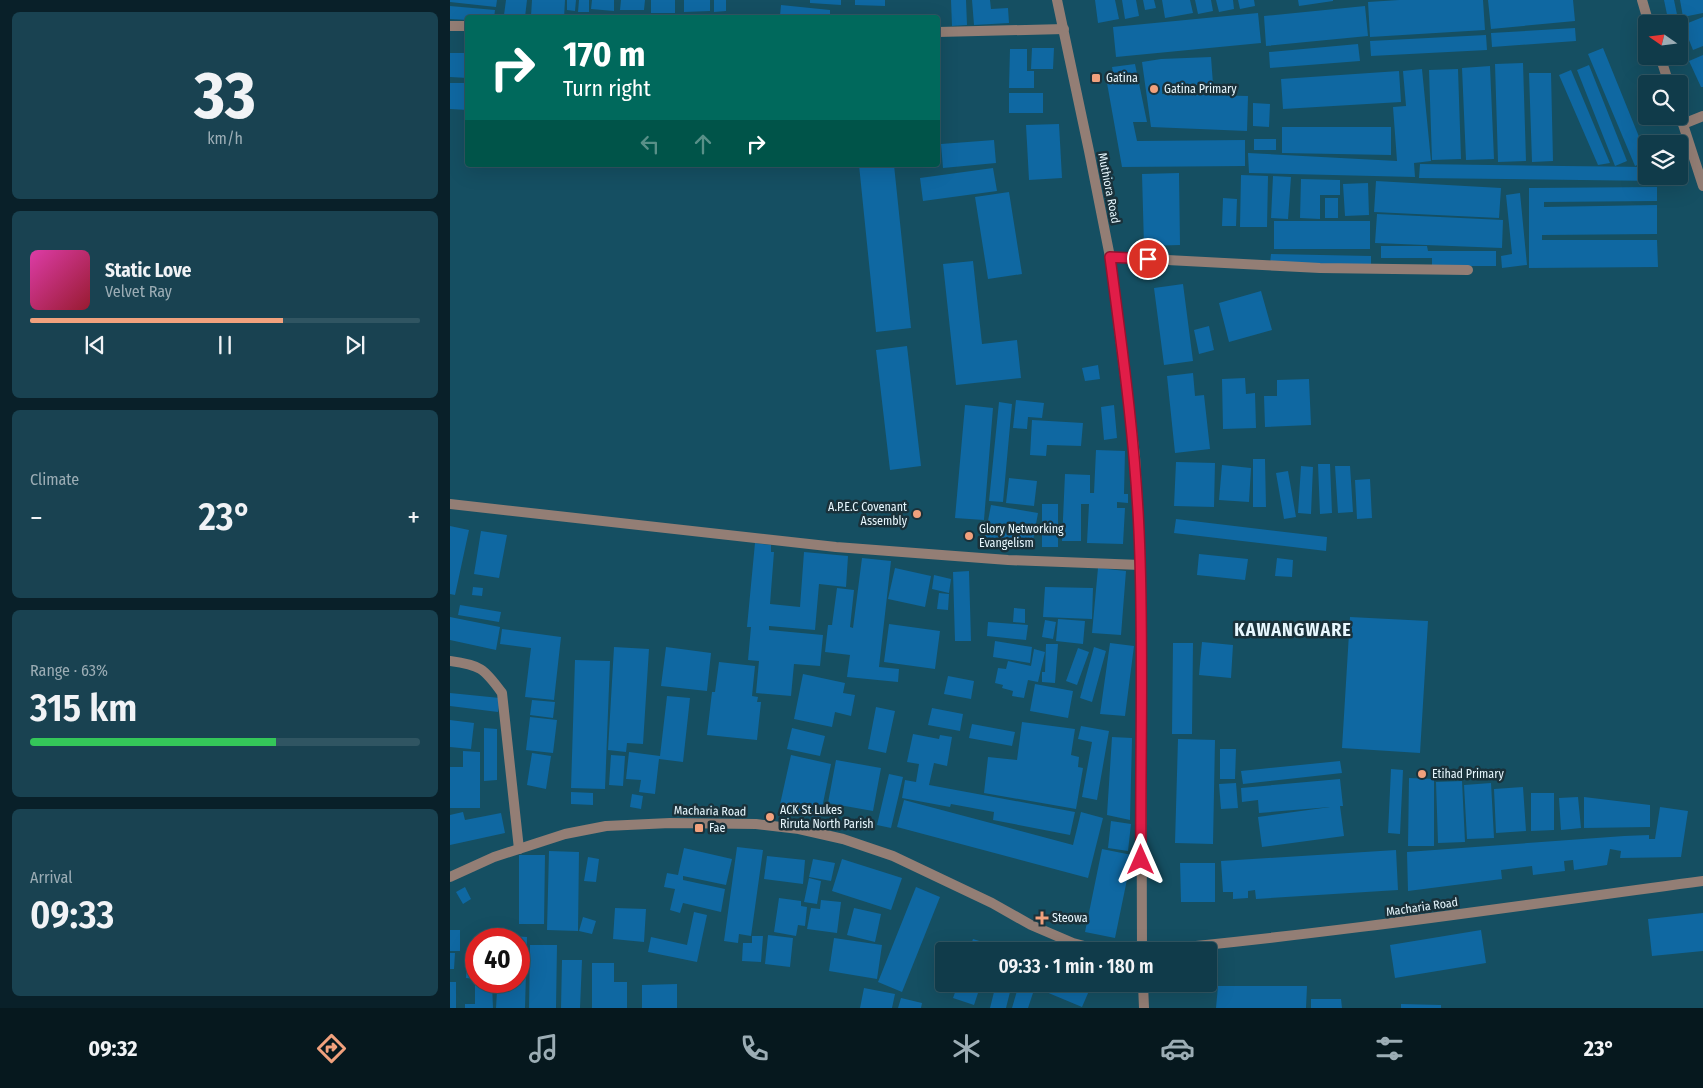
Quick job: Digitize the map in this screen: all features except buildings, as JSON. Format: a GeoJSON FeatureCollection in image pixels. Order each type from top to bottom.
{"type":"FeatureCollection","features":[{"type":"Feature","properties":{"kind":"street","name":"Muthiora Road"},"geometry":{"type":"LineString","coordinates":[[1057,0],[1110,257],[1134,456],[1141,565],[1142,942]]}},
{"type":"Feature","properties":{"kind":"street"},"geometry":{"type":"LineString","coordinates":[[1642,0],[1647,15]]}},
{"type":"Feature","properties":{"kind":"street"},"geometry":{"type":"LineString","coordinates":[[450,26],[465,26]]}},
{"type":"Feature","properties":{"kind":"street"},"geometry":{"type":"LineString","coordinates":[[940,32],[1064,29]]}},
{"type":"Feature","properties":{"kind":"street"},"geometry":{"type":"LineString","coordinates":[[1688,122],[1703,116]]}},
{"type":"Feature","properties":{"kind":"street"},"geometry":{"type":"LineString","coordinates":[[1682,125],[1703,186]]}},
{"type":"Feature","properties":{"kind":"street"},"geometry":{"type":"LineString","coordinates":[[1110,257],[1320,268],[1468,270]]}},
{"type":"Feature","properties":{"kind":"street"},"geometry":{"type":"LineString","coordinates":[[450,504],[836,547],[1008,560],[1141,565]]}},
{"type":"Feature","properties":{"kind":"street"},"geometry":{"type":"LineString","coordinates":[[450,661],[478,667],[491,678],[502,693],[518,849]]}},
{"type":"Feature","properties":{"kind":"street","name":"Macharia Road"},"geometry":{"type":"LineString","coordinates":[[450,878],[494,857],[565,834],[606,826],[670,823],[756,824],[799,829],[843,839],[892,856],[992,903],[1031,925],[1071,942]]}},
{"type":"Feature","properties":{"kind":"street","name":"Macharia Road"},"geometry":{"type":"LineString","coordinates":[[1217,943],[1347,930],[1703,881]]}},
{"type":"Feature","properties":{"kind":"street"},"geometry":{"type":"LineString","coordinates":[[1143,992],[1144,1008]]}},
{"type":"Feature","properties":{"kind":"place","name":"Gatina"},"geometry":{"type":"Point","coordinates":[1096,78]}},
{"type":"Feature","properties":{"kind":"place","name":"Gatina Primary"},"geometry":{"type":"Point","coordinates":[1154,89]}},
{"type":"Feature","properties":{"kind":"place","name":"A.P.E.C Covenant Assembly"},"geometry":{"type":"Point","coordinates":[917,514]}},
{"type":"Feature","properties":{"kind":"place","name":"Glory Networking Evangelism"},"geometry":{"type":"Point","coordinates":[969,536]}},
{"type":"Feature","properties":{"kind":"place","name":"Etihad Primary"},"geometry":{"type":"Point","coordinates":[1422,774]}},
{"type":"Feature","properties":{"kind":"place","name":"ACK St Lukes Riruta North Parish"},"geometry":{"type":"Point","coordinates":[770,817]}},
{"type":"Feature","properties":{"kind":"place","name":"Fae"},"geometry":{"type":"Point","coordinates":[699,828]}},
{"type":"Feature","properties":{"kind":"place","name":"Steowa"},"geometry":{"type":"Point","coordinates":[1042,918]}},
{"type":"Feature","properties":{"kind":"district","name":"KAWANGWARE"},"geometry":{"type":"Point","coordinates":[1293,630]}},
{"type":"Feature","properties":{"kind":"route"},"geometry":{"type":"LineString","coordinates":[[1141,860],[1142,680],[1140,532],[1134,456],[1110,257],[1148,259]]}}]}
